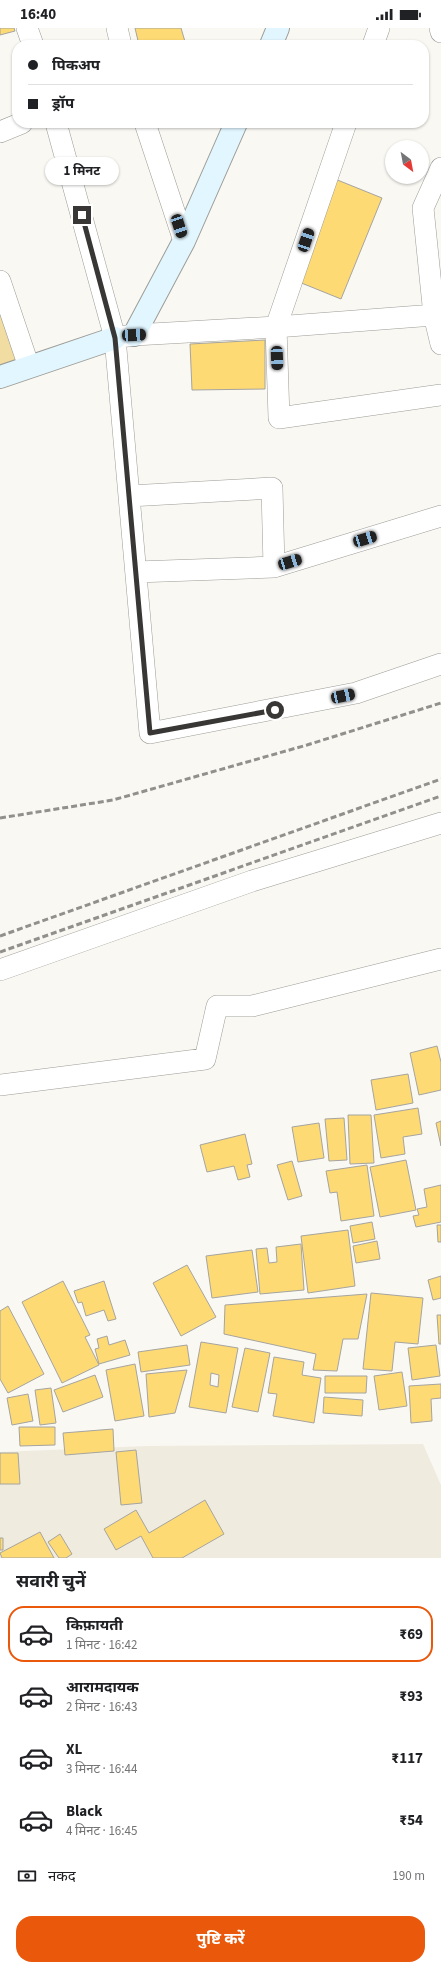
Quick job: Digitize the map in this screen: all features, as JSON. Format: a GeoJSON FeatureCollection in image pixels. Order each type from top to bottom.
{"type":"FeatureCollection","features":[{"type":"Feature","properties":{"kind":"street"},"geometry":{"type":"LineString","coordinates":[[27,28],[31,40]]}},
{"type":"Feature","properties":{"kind":"street"},"geometry":{"type":"LineString","coordinates":[[116,28],[120,40]]}},
{"type":"Feature","properties":{"kind":"street"},"geometry":{"type":"LineString","coordinates":[[375,40],[379,28]]}},
{"type":"Feature","properties":{"kind":"street"},"geometry":{"type":"LineString","coordinates":[[440,28],[441,32]]}},
{"type":"Feature","properties":{"kind":"street"},"geometry":{"type":"LineString","coordinates":[[0,132],[12,127]]}},
{"type":"Feature","properties":{"kind":"street"},"geometry":{"type":"LineString","coordinates":[[58,128],[124,337],[129,496],[150,733],[356,693],[441,664]]}},
{"type":"Feature","properties":{"kind":"street"},"geometry":{"type":"LineString","coordinates":[[147,128],[184,241]]}},
{"type":"Feature","properties":{"kind":"street"},"geometry":{"type":"LineString","coordinates":[[124,337],[184,241],[234,128]]}},
{"type":"Feature","properties":{"kind":"street"},"geometry":{"type":"LineString","coordinates":[[344,128],[276,328],[279,418],[441,395]]}},
{"type":"Feature","properties":{"kind":"street"},"geometry":{"type":"LineString","coordinates":[[441,168],[423,208],[434,315],[441,344]]}},
{"type":"Feature","properties":{"kind":"street"},"geometry":{"type":"LineString","coordinates":[[0,281],[29,366]]}},
{"type":"Feature","properties":{"kind":"street"},"geometry":{"type":"LineString","coordinates":[[0,377],[29,366],[124,337],[276,328],[434,315]]}},
{"type":"Feature","properties":{"kind":"street"},"geometry":{"type":"LineString","coordinates":[[129,496],[272,488],[274,567]]}},
{"type":"Feature","properties":{"kind":"street"},"geometry":{"type":"LineString","coordinates":[[136,572],[274,567],[441,516]]}},
{"type":"Feature","properties":{"kind":"street"},"geometry":{"type":"LineString","coordinates":[[0,970],[252,881],[441,823]]}},
{"type":"Feature","properties":{"kind":"street"},"geometry":{"type":"LineString","coordinates":[[0,1085],[205,1058],[217,1006],[252,1006],[441,959]]}},
{"type":"Feature","properties":{"kind":"shaded area"},"geometry":{"type":"Polygon","coordinates":[[[0,281],[29,367],[0,377],[0,281]]]}},
{"type":"Feature","properties":{"kind":"shaded area"},"geometry":{"type":"Polygon","coordinates":[[[423,1444],[441,1485],[441,1558],[0,1558],[0,1452],[147,1446],[423,1444]]]}},
{"type":"Feature","properties":{"kind":"building"},"geometry":{"type":"Polygon","coordinates":[[[0,28],[14,28],[15,31],[0,35],[0,28]]]}},
{"type":"Feature","properties":{"kind":"building"},"geometry":{"type":"Polygon","coordinates":[[[135,28],[181,28],[185,40],[138,40],[135,28]]]}},
{"type":"Feature","properties":{"kind":"building"},"geometry":{"type":"Polygon","coordinates":[[[335,179],[382,198],[341,299],[294,280],[335,179]]]}},
{"type":"Feature","properties":{"kind":"building"},"geometry":{"type":"Polygon","coordinates":[[[265,340],[265,389],[192,390],[190,344],[265,340]]]}},
{"type":"Feature","properties":{"kind":"building"},"geometry":{"type":"Polygon","coordinates":[[[437,1046],[441,1062],[441,1090],[419,1095],[410,1053],[437,1046]]]}},
{"type":"Feature","properties":{"kind":"building"},"geometry":{"type":"Polygon","coordinates":[[[408,1074],[413,1103],[376,1110],[371,1080],[408,1074]]]}},
{"type":"Feature","properties":{"kind":"building"},"geometry":{"type":"Polygon","coordinates":[[[418,1108],[422,1134],[403,1137],[405,1154],[381,1158],[374,1115],[418,1108]]]}},
{"type":"Feature","properties":{"kind":"building"},"geometry":{"type":"Polygon","coordinates":[[[348,1115],[371,1115],[374,1163],[350,1164],[348,1115]]]}},
{"type":"Feature","properties":{"kind":"building"},"geometry":{"type":"Polygon","coordinates":[[[344,1118],[347,1160],[329,1161],[325,1119],[344,1118]]]}},
{"type":"Feature","properties":{"kind":"building"},"geometry":{"type":"Polygon","coordinates":[[[441,1121],[441,1146],[436,1123],[441,1121]]]}},
{"type":"Feature","properties":{"kind":"building"},"geometry":{"type":"Polygon","coordinates":[[[319,1123],[324,1158],[298,1162],[292,1127],[319,1123]]]}},
{"type":"Feature","properties":{"kind":"building"},"geometry":{"type":"Polygon","coordinates":[[[245,1134],[252,1164],[247,1165],[250,1177],[238,1180],[234,1166],[207,1172],[200,1145],[245,1134]]]}},
{"type":"Feature","properties":{"kind":"building"},"geometry":{"type":"Polygon","coordinates":[[[406,1160],[416,1210],[380,1217],[370,1167],[406,1160]]]}},
{"type":"Feature","properties":{"kind":"building"},"geometry":{"type":"Polygon","coordinates":[[[292,1161],[302,1196],[288,1200],[277,1165],[292,1161]]]}},
{"type":"Feature","properties":{"kind":"building"},"geometry":{"type":"Polygon","coordinates":[[[367,1165],[374,1216],[341,1221],[337,1192],[330,1193],[326,1171],[367,1165]]]}},
{"type":"Feature","properties":{"kind":"building"},"geometry":{"type":"Polygon","coordinates":[[[441,1185],[441,1222],[416,1227],[413,1216],[419,1215],[417,1209],[427,1207],[424,1189],[441,1185]]]}},
{"type":"Feature","properties":{"kind":"building"},"geometry":{"type":"Polygon","coordinates":[[[372,1222],[375,1239],[353,1243],[350,1226],[372,1222]]]}},
{"type":"Feature","properties":{"kind":"building"},"geometry":{"type":"Polygon","coordinates":[[[437,1225],[441,1225],[441,1242],[438,1242],[437,1225]]]}},
{"type":"Feature","properties":{"kind":"building"},"geometry":{"type":"Polygon","coordinates":[[[348,1230],[355,1286],[308,1293],[301,1236],[348,1230]]]}},
{"type":"Feature","properties":{"kind":"building"},"geometry":{"type":"Polygon","coordinates":[[[377,1241],[380,1259],[356,1263],[353,1246],[377,1241]]]}},
{"type":"Feature","properties":{"kind":"building"},"geometry":{"type":"Polygon","coordinates":[[[301,1244],[304,1290],[260,1294],[256,1249],[267,1248],[269,1263],[277,1262],[276,1247],[301,1244]]]}},
{"type":"Feature","properties":{"kind":"building"},"geometry":{"type":"Polygon","coordinates":[[[252,1250],[258,1292],[212,1298],[206,1256],[252,1250]]]}},
{"type":"Feature","properties":{"kind":"building"},"geometry":{"type":"Polygon","coordinates":[[[187,1265],[216,1317],[181,1336],[153,1283],[187,1265]]]}},
{"type":"Feature","properties":{"kind":"building"},"geometry":{"type":"Polygon","coordinates":[[[441,1276],[441,1298],[433,1300],[428,1280],[441,1276]]]}},
{"type":"Feature","properties":{"kind":"building"},"geometry":{"type":"Polygon","coordinates":[[[63,1281],[90,1335],[85,1337],[99,1365],[62,1383],[22,1302],[63,1281]]]}},
{"type":"Feature","properties":{"kind":"building"},"geometry":{"type":"Polygon","coordinates":[[[104,1281],[116,1319],[108,1321],[104,1310],[86,1316],[82,1302],[78,1303],[74,1291],[104,1281]]]}},
{"type":"Feature","properties":{"kind":"building"},"geometry":{"type":"Polygon","coordinates":[[[371,1293],[423,1298],[418,1344],[395,1342],[392,1371],[363,1369],[371,1293]]]}},
{"type":"Feature","properties":{"kind":"building"},"geometry":{"type":"Polygon","coordinates":[[[367,1294],[358,1339],[343,1339],[337,1371],[313,1370],[316,1354],[224,1334],[225,1305],[367,1294]]]}},
{"type":"Feature","properties":{"kind":"building"},"geometry":{"type":"Polygon","coordinates":[[[8,1306],[44,1374],[8,1393],[0,1379],[0,1311],[8,1306]]]}},
{"type":"Feature","properties":{"kind":"building"},"geometry":{"type":"Polygon","coordinates":[[[437,1315],[441,1315],[441,1344],[439,1344],[437,1315]]]}},
{"type":"Feature","properties":{"kind":"building"},"geometry":{"type":"Polygon","coordinates":[[[107,1336],[109,1345],[125,1340],[130,1355],[99,1364],[95,1349],[99,1348],[97,1339],[107,1336]]]}},
{"type":"Feature","properties":{"kind":"building"},"geometry":{"type":"Polygon","coordinates":[[[201,1342],[238,1348],[226,1413],[189,1407],[201,1342]],[[211,1373],[210,1385],[218,1387],[219,1375],[211,1373]]]}},
{"type":"Feature","properties":{"kind":"building"},"geometry":{"type":"Polygon","coordinates":[[[187,1345],[190,1365],[141,1372],[138,1352],[187,1345]]]}},
{"type":"Feature","properties":{"kind":"building"},"geometry":{"type":"Polygon","coordinates":[[[436,1345],[440,1376],[412,1380],[408,1348],[436,1345]]]}},
{"type":"Feature","properties":{"kind":"building"},"geometry":{"type":"Polygon","coordinates":[[[245,1348],[270,1353],[258,1412],[232,1407],[245,1348]]]}},
{"type":"Feature","properties":{"kind":"building"},"geometry":{"type":"Polygon","coordinates":[[[274,1357],[304,1362],[302,1375],[321,1378],[314,1423],[273,1416],[277,1394],[268,1393],[274,1357]]]}},
{"type":"Feature","properties":{"kind":"building"},"geometry":{"type":"Polygon","coordinates":[[[135,1364],[144,1416],[115,1421],[106,1370],[135,1364]]]}},
{"type":"Feature","properties":{"kind":"building"},"geometry":{"type":"Polygon","coordinates":[[[187,1370],[175,1413],[149,1417],[146,1374],[187,1370]]]}},
{"type":"Feature","properties":{"kind":"building"},"geometry":{"type":"Polygon","coordinates":[[[402,1372],[407,1406],[379,1410],[374,1376],[402,1372]]]}},
{"type":"Feature","properties":{"kind":"building"},"geometry":{"type":"Polygon","coordinates":[[[95,1375],[103,1397],[63,1412],[54,1390],[95,1375]]]}},
{"type":"Feature","properties":{"kind":"building"},"geometry":{"type":"Polygon","coordinates":[[[325,1376],[367,1376],[366,1393],[325,1393],[325,1376]]]}},
{"type":"Feature","properties":{"kind":"building"},"geometry":{"type":"Polygon","coordinates":[[[441,1384],[441,1398],[431,1399],[432,1421],[411,1423],[409,1386],[441,1384]]]}},
{"type":"Feature","properties":{"kind":"building"},"geometry":{"type":"Polygon","coordinates":[[[51,1388],[56,1423],[40,1425],[35,1390],[51,1388]]]}},
{"type":"Feature","properties":{"kind":"building"},"geometry":{"type":"Polygon","coordinates":[[[28,1394],[33,1421],[12,1425],[7,1398],[28,1394]]]}},
{"type":"Feature","properties":{"kind":"building"},"geometry":{"type":"Polygon","coordinates":[[[324,1397],[363,1400],[362,1416],[323,1413],[324,1397]]]}},
{"type":"Feature","properties":{"kind":"building"},"geometry":{"type":"Polygon","coordinates":[[[19,1427],[55,1427],[55,1445],[20,1446],[19,1427]]]}},
{"type":"Feature","properties":{"kind":"building"},"geometry":{"type":"Polygon","coordinates":[[[113,1429],[114,1451],[65,1455],[63,1433],[113,1429]]]}},
{"type":"Feature","properties":{"kind":"building"},"geometry":{"type":"Polygon","coordinates":[[[136,1450],[142,1503],[121,1505],[116,1452],[136,1450]]]}},
{"type":"Feature","properties":{"kind":"building"},"geometry":{"type":"Polygon","coordinates":[[[0,1453],[18,1453],[20,1484],[0,1484],[0,1453]]]}},
{"type":"Feature","properties":{"kind":"building"},"geometry":{"type":"Polygon","coordinates":[[[205,1500],[224,1534],[182,1558],[153,1558],[141,1536],[116,1550],[104,1529],[136,1510],[149,1533],[205,1500]]]}},
{"type":"Feature","properties":{"kind":"building"},"geometry":{"type":"Polygon","coordinates":[[[40,1532],[54,1558],[2,1558],[0,1553],[40,1532]]]}},
{"type":"Feature","properties":{"kind":"building"},"geometry":{"type":"Polygon","coordinates":[[[60,1534],[72,1554],[66,1558],[59,1558],[48,1542],[60,1534]]]}},
{"type":"Feature","properties":{"kind":"building"},"geometry":{"type":"Polygon","coordinates":[[[0,1538],[3,1538],[3,1550],[0,1550],[0,1538]]]}},
{"type":"Feature","properties":{"kind":"railway"},"geometry":{"type":"LineString","coordinates":[[0,818],[113,800],[307,745],[441,703]]}},
{"type":"Feature","properties":{"kind":"railway"},"geometry":{"type":"LineString","coordinates":[[0,936],[441,779]]}},
{"type":"Feature","properties":{"kind":"railway"},"geometry":{"type":"LineString","coordinates":[[0,952],[441,796]]}},
{"type":"Feature","properties":{"kind":"route"},"geometry":{"type":"LineString","coordinates":[[82,215],[115,338],[150,733],[275,710]]}}]}
